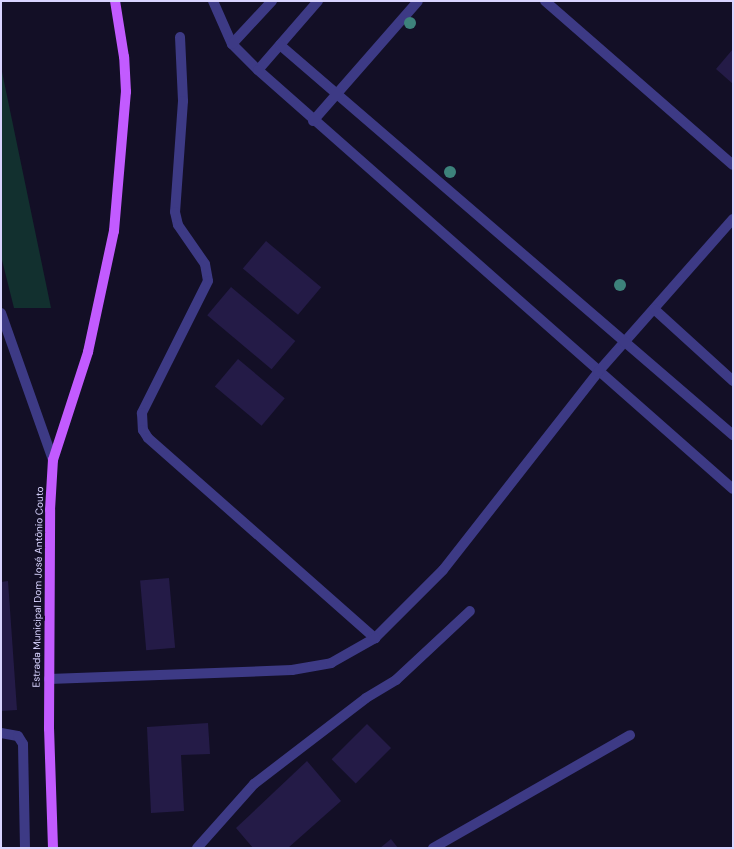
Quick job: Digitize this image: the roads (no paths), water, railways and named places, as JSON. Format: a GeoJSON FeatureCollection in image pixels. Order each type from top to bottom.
{"type":"FeatureCollection","features":[{"type":"Feature","properties":{"kind":"main road","name":"Estrada Municipal Dom José Antônio Couto"},"geometry":{"type":"LineString","coordinates":[[53,848],[49,679],[50,510],[53,460],[92,340],[114,231],[126,92],[124,57],[114,1]]}},
{"type":"Feature","properties":{"kind":"street"},"geometry":{"type":"LineString","coordinates":[[213,1],[232,44],[258,70],[313,121],[733,489]]}},
{"type":"Feature","properties":{"kind":"street"},"geometry":{"type":"LineString","coordinates":[[232,44],[272,1]]}},
{"type":"Feature","properties":{"kind":"street"},"geometry":{"type":"LineString","coordinates":[[258,70],[318,1]]}},
{"type":"Feature","properties":{"kind":"street"},"geometry":{"type":"LineString","coordinates":[[313,121],[335,94],[418,1]]}},
{"type":"Feature","properties":{"kind":"street"},"geometry":{"type":"LineString","coordinates":[[545,1],[733,165]]}},
{"type":"Feature","properties":{"kind":"street"},"geometry":{"type":"LineString","coordinates":[[180,37],[182,102],[175,212],[178,225],[204,264],[208,281],[142,413],[143,430],[148,438],[375,638]]}},
{"type":"Feature","properties":{"kind":"street"},"geometry":{"type":"LineString","coordinates":[[280,45],[335,94],[626,340],[733,435]]}},
{"type":"Feature","properties":{"kind":"street"},"geometry":{"type":"LineString","coordinates":[[49,679],[292,670],[331,663],[375,638],[443,570],[598,372],[733,219]]}},
{"type":"Feature","properties":{"kind":"street"},"geometry":{"type":"LineString","coordinates":[[654,309],[733,381]]}},
{"type":"Feature","properties":{"kind":"street"},"geometry":{"type":"LineString","coordinates":[[1,313],[53,460]]}},
{"type":"Feature","properties":{"kind":"street"},"geometry":{"type":"LineString","coordinates":[[197,848],[254,784],[366,698],[396,680],[470,611]]}},
{"type":"Feature","properties":{"kind":"street"},"geometry":{"type":"LineString","coordinates":[[1,733],[18,736],[23,744],[25,848]]}},
{"type":"Feature","properties":{"kind":"street"},"geometry":{"type":"LineString","coordinates":[[433,848],[630,735]]}}]}
